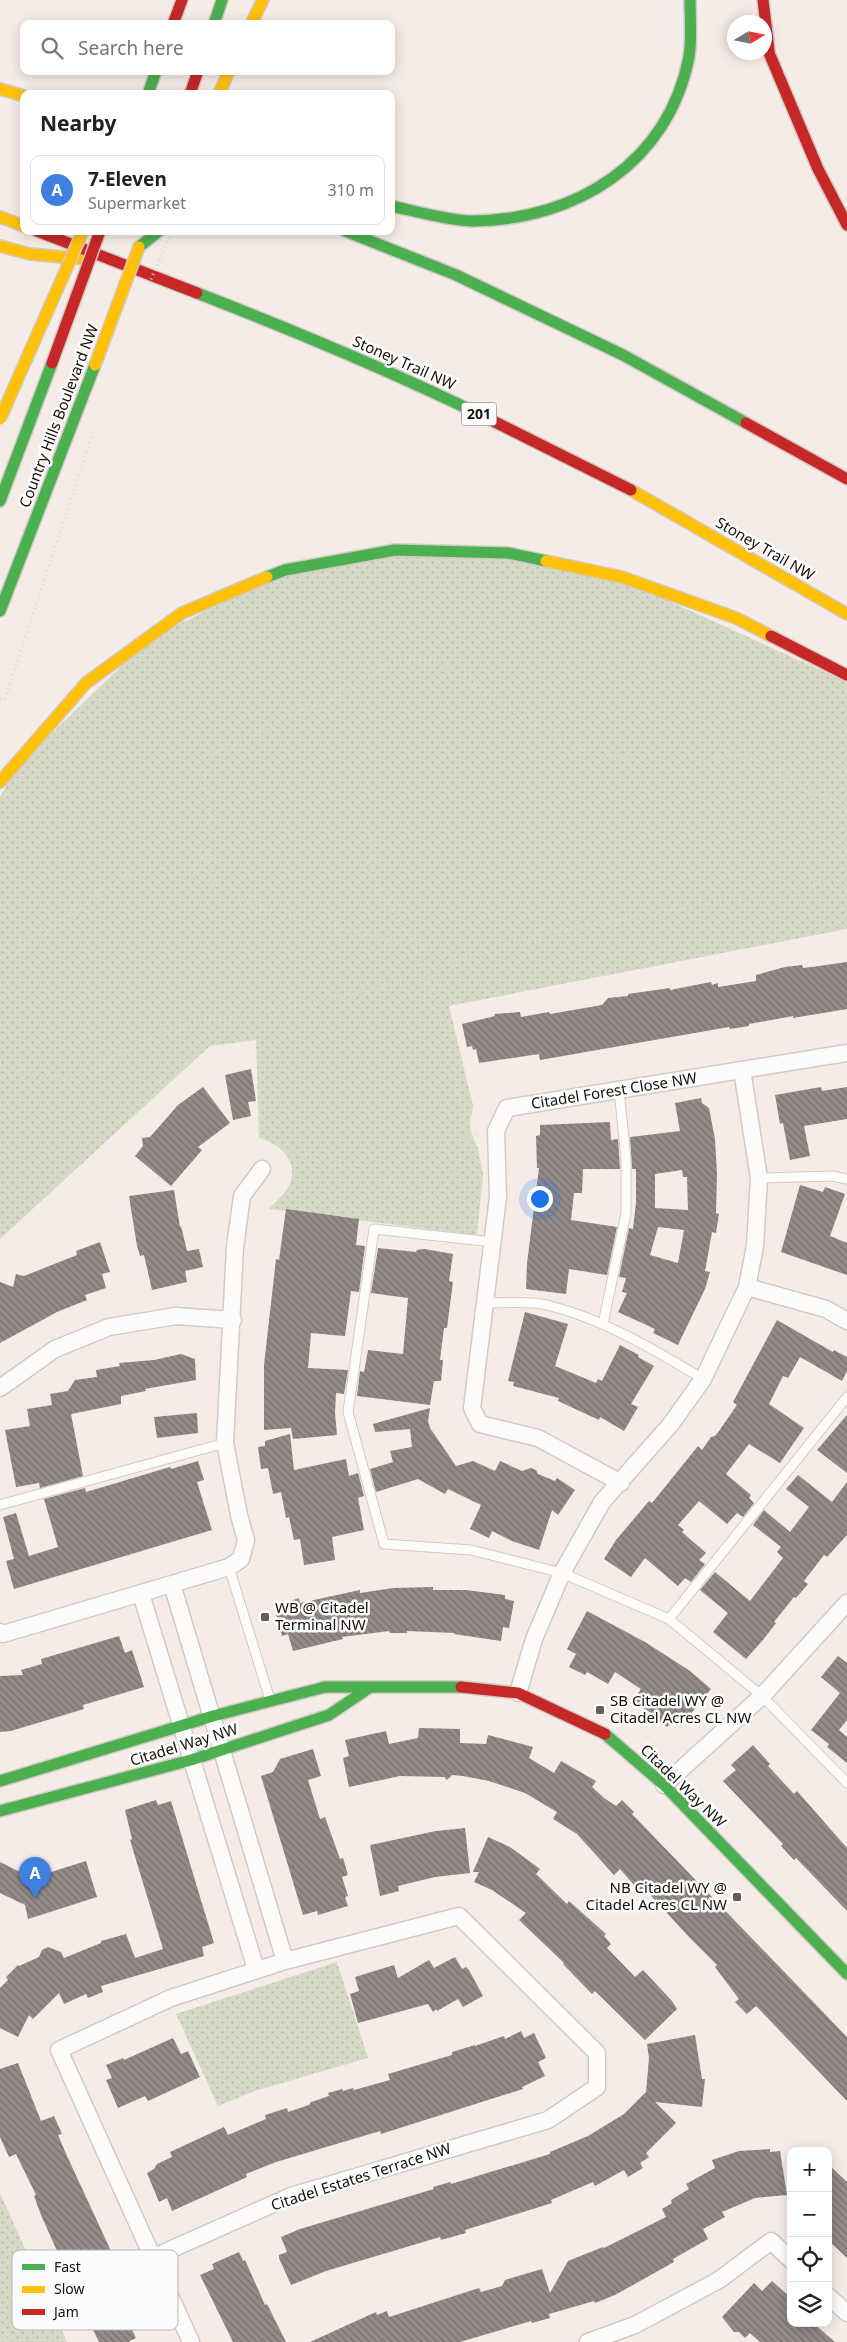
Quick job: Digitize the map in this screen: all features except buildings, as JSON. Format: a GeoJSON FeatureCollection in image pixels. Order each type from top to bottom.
{"type":"FeatureCollection","features":[{"type":"Feature","properties":{"kind":"main road"},"geometry":{"type":"LineString","coordinates":[[174,20],[182,0]]}},
{"type":"Feature","properties":{"kind":"main road"},"geometry":{"type":"LineString","coordinates":[[215,20],[222,0]]}},
{"type":"Feature","properties":{"kind":"main road"},"geometry":{"type":"LineString","coordinates":[[254,20],[263,0]]}},
{"type":"Feature","properties":{"kind":"main road"},"geometry":{"type":"LineString","coordinates":[[395,207],[472,221],[521,216],[565,207],[602,188],[632,166],[660,130],[688,64],[691,31],[690,0]]}},
{"type":"Feature","properties":{"kind":"main road"},"geometry":{"type":"LineString","coordinates":[[763,0],[764,15]]}},
{"type":"Feature","properties":{"kind":"main road"},"geometry":{"type":"LineString","coordinates":[[772,57],[818,170],[847,225]]}},
{"type":"Feature","properties":{"kind":"main road"},"geometry":{"type":"LineString","coordinates":[[149,90],[155,75]]}},
{"type":"Feature","properties":{"kind":"main road"},"geometry":{"type":"LineString","coordinates":[[191,90],[196,75]]}},
{"type":"Feature","properties":{"kind":"main road"},"geometry":{"type":"LineString","coordinates":[[221,90],[227,75]]}},
{"type":"Feature","properties":{"kind":"main road"},"geometry":{"type":"LineString","coordinates":[[0,88],[20,95]]}},
{"type":"Feature","properties":{"kind":"main road"},"geometry":{"type":"LineString","coordinates":[[0,217],[20,224]]}},
{"type":"Feature","properties":{"kind":"main road","name":"Stoney Trail NW"},"geometry":{"type":"LineString","coordinates":[[48,235],[294,330],[416,383],[617,482],[847,614]]}},
{"type":"Feature","properties":{"kind":"main road"},"geometry":{"type":"LineString","coordinates":[[0,419],[82,235]]}},
{"type":"Feature","properties":{"kind":"main road","name":"Country Hills Boulevard NW"},"geometry":{"type":"LineString","coordinates":[[0,502],[99,235]]}},
{"type":"Feature","properties":{"kind":"main road","name":"Country Hills Boulevard NW"},"geometry":{"type":"LineString","coordinates":[[0,611],[95,365],[143,235]]}},
{"type":"Feature","properties":{"kind":"main road"},"geometry":{"type":"LineString","coordinates":[[139,247],[154,235]]}},
{"type":"Feature","properties":{"kind":"main road"},"geometry":{"type":"LineString","coordinates":[[355,235],[456,275],[624,355],[847,479]]}},
{"type":"Feature","properties":{"kind":"main road"},"geometry":{"type":"LineString","coordinates":[[0,246],[30,254],[119,262]]}},
{"type":"Feature","properties":{"kind":"main road"},"geometry":{"type":"LineString","coordinates":[[0,782],[24,748],[60,706],[88,680],[155,629],[180,613],[234,588],[311,563],[358,552],[433,548],[512,553],[551,559],[615,574],[681,594],[734,615],[802,648],[847,675]]}},
{"type":"Feature","properties":{"kind":"main road","name":"Citadel Way NW"},"geometry":{"type":"LineString","coordinates":[[0,1781],[212,1716],[325,1687],[454,1686],[518,1693],[603,1732],[664,1786],[847,1974]]}},
{"type":"Feature","properties":{"kind":"main road","name":"Citadel Way NW"},"geometry":{"type":"LineString","coordinates":[[0,1811],[191,1760],[329,1715],[369,1688]]}},
{"type":"Feature","properties":{"kind":"street","name":"Citadel Forest Close NW"},"geometry":{"type":"LineString","coordinates":[[621,1483],[538,1438],[480,1424],[472,1408],[498,1197],[496,1131],[507,1108],[847,1053]]}},
{"type":"Feature","properties":{"kind":"street"},"geometry":{"type":"LineString","coordinates":[[518,1693],[534,1639],[562,1573],[602,1502],[621,1483],[671,1424],[703,1379],[747,1287],[756,1246],[759,1178],[742,1070]]}},
{"type":"Feature","properties":{"kind":"street"},"geometry":{"type":"LineString","coordinates":[[0,1632],[3,1634],[140,1594],[229,1567],[241,1559],[246,1540],[239,1515],[225,1443],[233,1320],[235,1247],[242,1196],[262,1169]]}},
{"type":"Feature","properties":{"kind":"street"},"geometry":{"type":"LineString","coordinates":[[747,1287],[826,1309],[847,1321]]}},
{"type":"Feature","properties":{"kind":"street"},"geometry":{"type":"LineString","coordinates":[[0,1388],[55,1349],[109,1327],[176,1316],[233,1320]]}},
{"type":"Feature","properties":{"kind":"street"},"geometry":{"type":"LineString","coordinates":[[172,1584],[284,1961]]}},
{"type":"Feature","properties":{"kind":"street"},"geometry":{"type":"LineString","coordinates":[[140,1594],[256,1970]]}},
{"type":"Feature","properties":{"kind":"street"},"geometry":{"type":"LineString","coordinates":[[664,1786],[762,1696],[846,1605]]}},
{"type":"Feature","properties":{"kind":"street","name":"Citadel Estates Terrace NW"},"geometry":{"type":"LineString","coordinates":[[151,2250],[58,2050],[171,1998],[284,1961],[459,1916],[597,2053],[597,2088],[548,2120],[291,2196],[170,2250]]}},
{"type":"Feature","properties":{"kind":"street"},"geometry":{"type":"LineString","coordinates":[[588,2342],[635,2325],[719,2280],[771,2242],[787,2256]]}},
{"type":"Feature","properties":{"kind":"street"},"geometry":{"type":"LineString","coordinates":[[832,2300],[847,2313]]}},
{"type":"Feature","properties":{"kind":"street"},"geometry":{"type":"LineString","coordinates":[[178,2312],[191,2342]]}},
{"type":"Feature","properties":{"kind":"lane"},"geometry":{"type":"LineString","coordinates":[[603,1324],[626,1213],[626,1159],[619,1090]]}},
{"type":"Feature","properties":{"kind":"lane"},"geometry":{"type":"LineString","coordinates":[[759,1178],[834,1176],[847,1179]]}},
{"type":"Feature","properties":{"kind":"lane"},"geometry":{"type":"LineString","coordinates":[[493,1242],[374,1229],[348,1412],[384,1544],[471,1550],[562,1573],[669,1619],[762,1696],[847,1783]]}},
{"type":"Feature","properties":{"kind":"lane"},"geometry":{"type":"LineString","coordinates":[[486,1303],[546,1305],[603,1324],[634,1338],[703,1379]]}},
{"type":"Feature","properties":{"kind":"lane"},"geometry":{"type":"LineString","coordinates":[[669,1619],[847,1396]]}},
{"type":"Feature","properties":{"kind":"lane"},"geometry":{"type":"LineString","coordinates":[[0,1505],[225,1443]]}},
{"type":"Feature","properties":{"kind":"lane"},"geometry":{"type":"LineString","coordinates":[[229,1567],[270,1701]]}},
{"type":"Feature","properties":{"kind":"path"},"geometry":{"type":"LineString","coordinates":[[0,699],[5,699],[95,426]]}},
{"type":"Feature","properties":{"kind":"path"},"geometry":{"type":"LineString","coordinates":[[193,873],[204,866],[210,842],[204,769],[204,761],[209,755],[242,744],[292,715],[330,701],[390,663],[411,659],[433,658],[483,691],[491,694],[522,718],[589,754],[632,760],[646,767],[679,770],[691,768],[715,758],[730,755],[747,756],[777,768],[805,789],[847,805]]}},
{"type":"Feature","properties":{"kind":"path"},"geometry":{"type":"LineString","coordinates":[[376,832],[371,846],[372,871],[388,905],[397,914],[415,947],[426,973],[460,1092],[468,1142]]}},
{"type":"Feature","properties":{"kind":"path"},"geometry":{"type":"LineString","coordinates":[[208,856],[215,883]]}},
{"type":"Feature","properties":{"kind":"path"},"geometry":{"type":"LineString","coordinates":[[0,958],[41,930],[141,871],[158,868],[193,873],[271,912],[463,958]]}},
{"type":"Feature","properties":{"kind":"path"},"geometry":{"type":"LineString","coordinates":[[0,1061],[21,1072],[64,1078],[95,1068],[166,1030],[204,1020],[310,1004],[373,989],[426,973],[463,958],[553,932],[847,878]]}},
{"type":"Feature","properties":{"kind":"path"},"geometry":{"type":"LineString","coordinates":[[287,1155],[290,1153],[303,1154],[334,1165],[368,1166],[398,1192],[417,1198],[440,1190],[451,1180],[455,1175],[461,1151],[478,1134]]}},
{"type":"Feature","properties":{"kind":"path"},"geometry":{"type":"LineString","coordinates":[[0,2319],[9,2342]]}},
{"type":"Feature","properties":{"kind":"green space"},"geometry":{"type":"Polygon","coordinates":[[[383,555],[503,557],[629,583],[847,682],[847,929],[449,1006],[473,1106],[470,1123],[471,1132],[478,1148],[483,1174],[477,1235],[269,1209],[288,1188],[292,1171],[291,1163],[282,1150],[259,1138],[256,1040],[210,1046],[0,1239],[0,797],[17,767],[148,640],[271,578],[383,555]]]}},
{"type":"Feature","properties":{"kind":"green space"},"geometry":{"type":"Polygon","coordinates":[[[337,1962],[368,2058],[255,2091],[218,2106],[176,2014],[337,1962]]]}},
{"type":"Feature","properties":{"kind":"green space"},"geometry":{"type":"Polygon","coordinates":[[[0,2193],[26,2250],[12,2250],[12,2330],[62,2330],[67,2342],[0,2342],[0,2193]]]}},
{"type":"Feature","properties":{"kind":"traffic: fast"},"geometry":{"type":"LineString","coordinates":[[215,20],[222,0]]}},
{"type":"Feature","properties":{"kind":"traffic: fast"},"geometry":{"type":"LineString","coordinates":[[395,207],[464,221],[511,218],[547,210],[581,197],[612,178],[639,155],[661,127],[678,94],[689,57],[691,36],[690,0]]}},
{"type":"Feature","properties":{"kind":"traffic: fast"},"geometry":{"type":"LineString","coordinates":[[149,90],[155,75]]}},
{"type":"Feature","properties":{"kind":"traffic: fast"},"geometry":{"type":"LineString","coordinates":[[139,247],[154,235]]}},
{"type":"Feature","properties":{"kind":"traffic: fast"},"geometry":{"type":"LineString","coordinates":[[355,235],[456,275],[623,355],[746,423]]}},
{"type":"Feature","properties":{"kind":"traffic: fast"},"geometry":{"type":"LineString","coordinates":[[197,293],[342,352],[485,417]]}},
{"type":"Feature","properties":{"kind":"traffic: fast"},"geometry":{"type":"LineString","coordinates":[[0,501],[52,363]]}},
{"type":"Feature","properties":{"kind":"traffic: fast"},"geometry":{"type":"LineString","coordinates":[[0,611],[95,365]]}},
{"type":"Feature","properties":{"kind":"traffic: fast"},"geometry":{"type":"LineString","coordinates":[[267,577],[285,570],[395,550],[508,553],[546,561]]}},
{"type":"Feature","properties":{"kind":"traffic: fast"},"geometry":{"type":"LineString","coordinates":[[0,1781],[213,1716],[325,1687],[461,1687]]}},
{"type":"Feature","properties":{"kind":"traffic: fast"},"geometry":{"type":"LineString","coordinates":[[0,1811],[191,1760],[329,1715],[369,1688]]}},
{"type":"Feature","properties":{"kind":"traffic: fast"},"geometry":{"type":"LineString","coordinates":[[605,1734],[664,1785],[847,1974]]}},
{"type":"Feature","properties":{"kind":"traffic: slow"},"geometry":{"type":"LineString","coordinates":[[253,20],[263,0]]}},
{"type":"Feature","properties":{"kind":"traffic: slow"},"geometry":{"type":"LineString","coordinates":[[221,90],[227,75]]}},
{"type":"Feature","properties":{"kind":"traffic: slow"},"geometry":{"type":"LineString","coordinates":[[0,89],[20,95]]}},
{"type":"Feature","properties":{"kind":"traffic: slow"},"geometry":{"type":"LineString","coordinates":[[0,217],[20,224]]}},
{"type":"Feature","properties":{"kind":"traffic: slow"},"geometry":{"type":"LineString","coordinates":[[0,419],[81,235]]}},
{"type":"Feature","properties":{"kind":"traffic: slow"},"geometry":{"type":"LineString","coordinates":[[0,246],[30,254],[85,259]]}},
{"type":"Feature","properties":{"kind":"traffic: slow"},"geometry":{"type":"LineString","coordinates":[[95,365],[139,247]]}},
{"type":"Feature","properties":{"kind":"traffic: slow"},"geometry":{"type":"LineString","coordinates":[[631,490],[847,614]]}},
{"type":"Feature","properties":{"kind":"traffic: slow"},"geometry":{"type":"LineString","coordinates":[[546,561],[622,577],[736,618],[771,636]]}},
{"type":"Feature","properties":{"kind":"traffic: slow"},"geometry":{"type":"LineString","coordinates":[[0,782],[86,683],[182,613],[267,577]]}},
{"type":"Feature","properties":{"kind":"traffic: jam"},"geometry":{"type":"LineString","coordinates":[[174,20],[182,0]]}},
{"type":"Feature","properties":{"kind":"traffic: jam"},"geometry":{"type":"LineString","coordinates":[[763,0],[765,15]]}},
{"type":"Feature","properties":{"kind":"traffic: jam"},"geometry":{"type":"LineString","coordinates":[[772,60],[818,169],[847,225]]}},
{"type":"Feature","properties":{"kind":"traffic: jam"},"geometry":{"type":"LineString","coordinates":[[191,90],[197,75]]}},
{"type":"Feature","properties":{"kind":"traffic: jam"},"geometry":{"type":"LineString","coordinates":[[47,235],[197,293]]}},
{"type":"Feature","properties":{"kind":"traffic: jam"},"geometry":{"type":"LineString","coordinates":[[52,363],[99,235]]}},
{"type":"Feature","properties":{"kind":"traffic: jam"},"geometry":{"type":"LineString","coordinates":[[485,417],[631,490]]}},
{"type":"Feature","properties":{"kind":"traffic: jam"},"geometry":{"type":"LineString","coordinates":[[746,423],[847,479]]}},
{"type":"Feature","properties":{"kind":"traffic: jam"},"geometry":{"type":"LineString","coordinates":[[771,636],[847,675]]}},
{"type":"Feature","properties":{"kind":"traffic: jam"},"geometry":{"type":"LineString","coordinates":[[461,1687],[518,1693],[605,1734]]}},
{"type":"Feature","properties":{"kind":"place","name":"WB @ Citadel Terminal NW"},"geometry":{"type":"Point","coordinates":[265,1617]}},
{"type":"Feature","properties":{"kind":"place","name":"SB Citadel WY @ Citadel Acres CL NW"},"geometry":{"type":"Point","coordinates":[600,1710]}},
{"type":"Feature","properties":{"kind":"place","name":"NB Citadel WY @ Citadel Acres CL NW"},"geometry":{"type":"Point","coordinates":[737,1897]}},
{"type":"Feature","properties":{"kind":"place","name":"7-Eleven"},"geometry":{"type":"Point","coordinates":[35,1898]}}]}
